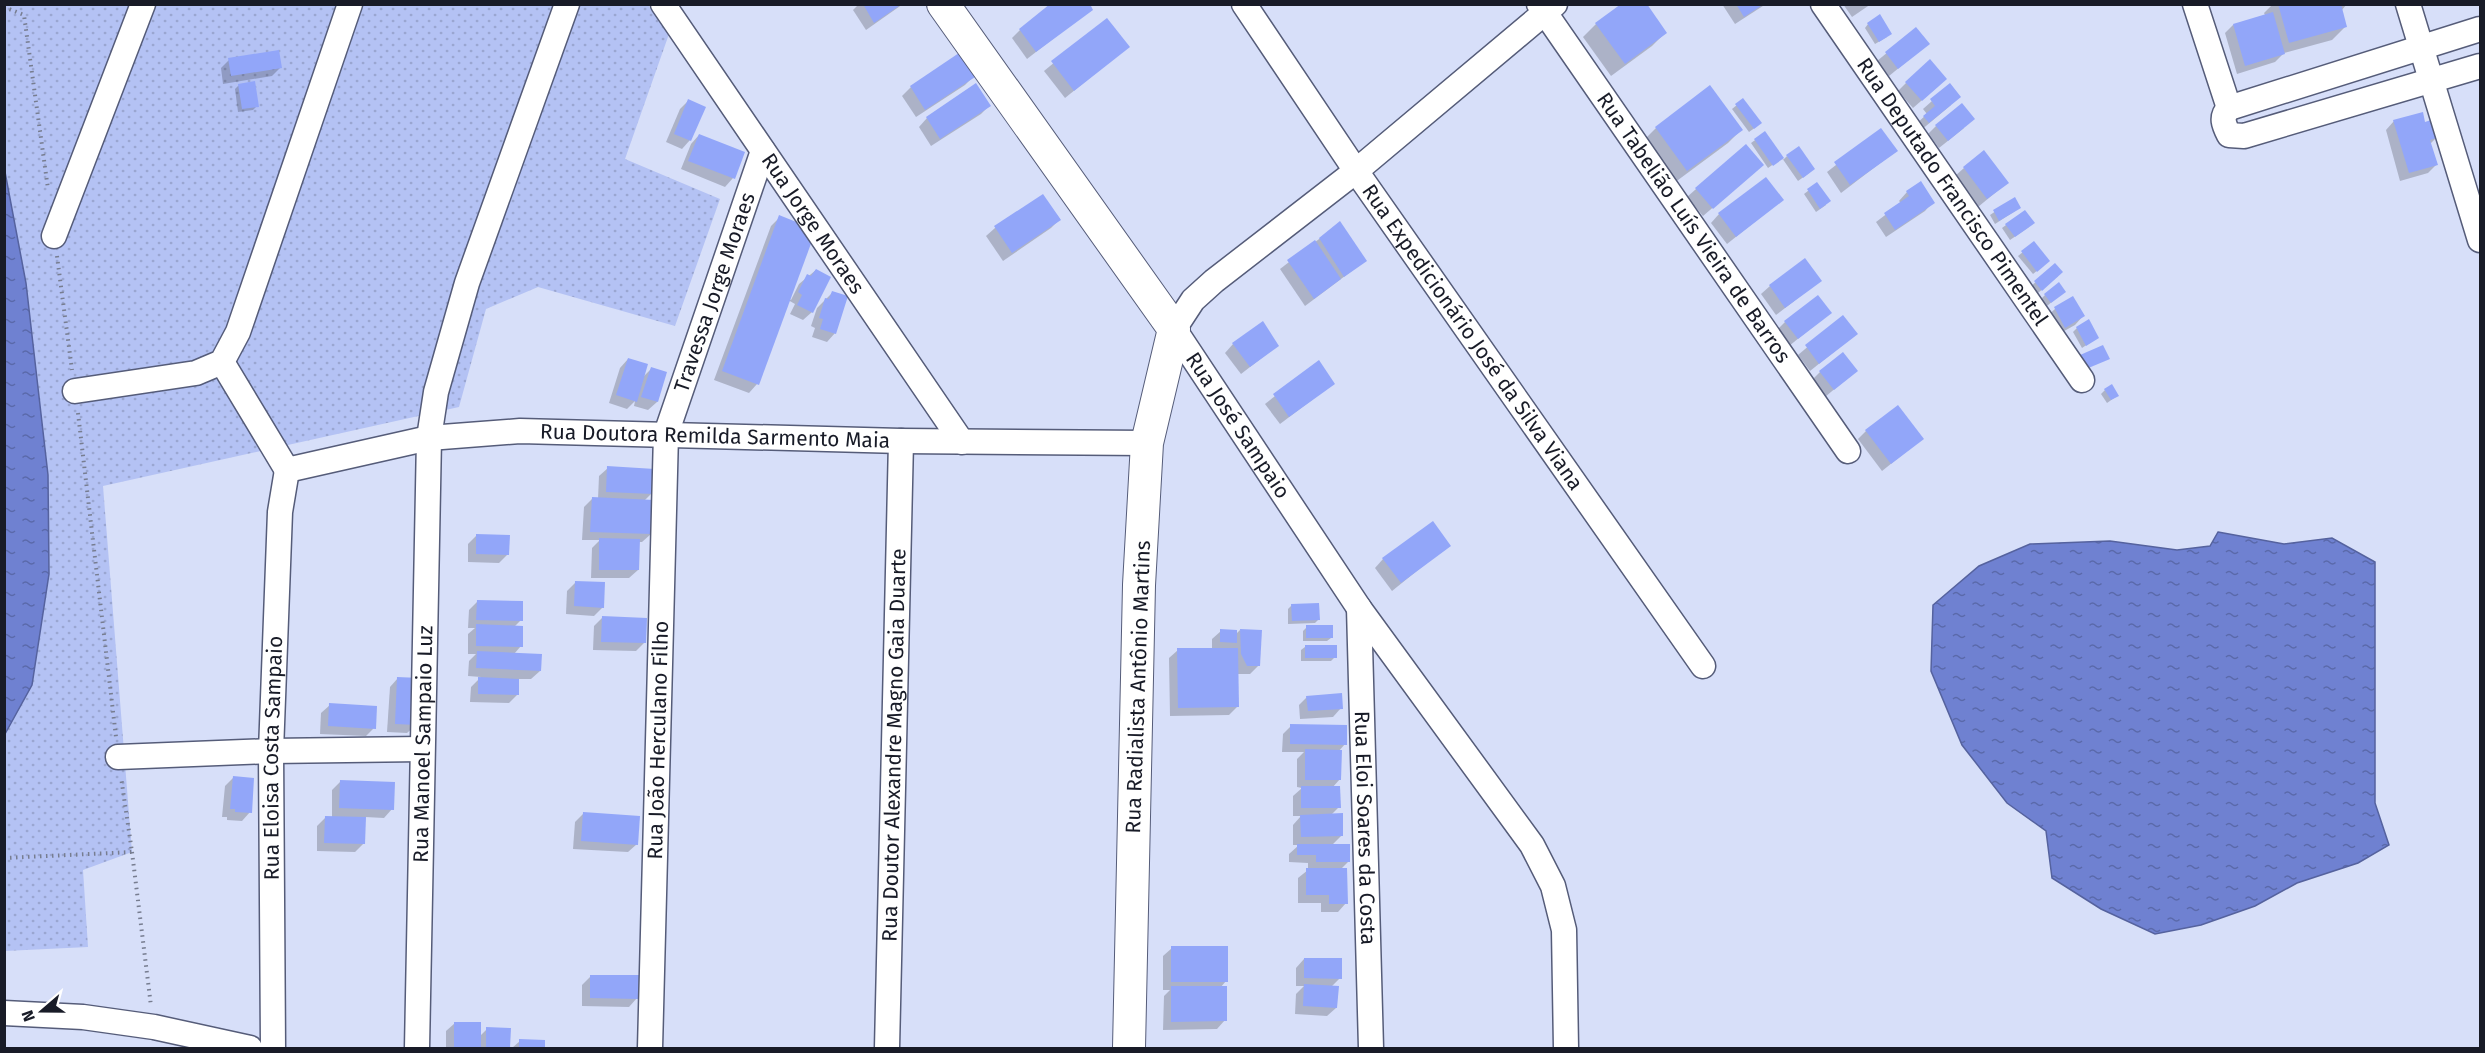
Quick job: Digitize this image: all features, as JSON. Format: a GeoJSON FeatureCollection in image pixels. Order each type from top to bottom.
{"type":"FeatureCollection","features":[{"type":"Feature","properties":{"kind":"street"},"geometry":{"type":"LineString","coordinates":[[54,236],[143,4]]}},
{"type":"Feature","properties":{"kind":"street"},"geometry":{"type":"LineString","coordinates":[[75,391],[196,373],[222,362],[238,332],[350,4]]}},
{"type":"Feature","properties":{"kind":"street","name":"Rua Manoel Sampaio Luz"},"geometry":{"type":"LineString","coordinates":[[417,1048],[429,438],[436,392],[467,283],[567,4]]}},
{"type":"Feature","properties":{"kind":"street","name":"Rua Jorge Moraes"},"geometry":{"type":"LineString","coordinates":[[663,4],[962,442]]}},
{"type":"Feature","properties":{"kind":"street","name":"Rua José Sampaio"},"geometry":{"type":"LineString","coordinates":[[943,4],[1174,328],[1359,608],[1532,845],[1553,886],[1564,930],[1566,1048]]}},
{"type":"Feature","properties":{"kind":"street","name":"Rua Expedicionário José da Silva Viana"},"geometry":{"type":"LineString","coordinates":[[1244,4],[1356,171],[1703,666]]}},
{"type":"Feature","properties":{"kind":"street","name":"Rua Deputado Francisco Pimentel"},"geometry":{"type":"LineString","coordinates":[[1823,4],[2082,380]]}},
{"type":"Feature","properties":{"kind":"street"},"geometry":{"type":"LineString","coordinates":[[2195,4],[2229,108]]}},
{"type":"Feature","properties":{"kind":"street"},"geometry":{"type":"LineString","coordinates":[[2408,4],[2481,240]]}},
{"type":"Feature","properties":{"kind":"street"},"geometry":{"type":"LineString","coordinates":[[1174,328],[1193,300],[1214,281],[1356,171],[1546,7]]}},
{"type":"Feature","properties":{"kind":"street","name":"Rua Tabelião Luís Vieira de Barros"},"geometry":{"type":"LineString","coordinates":[[1546,7],[1848,451]]}},
{"type":"Feature","properties":{"kind":"street"},"geometry":{"type":"LineString","coordinates":[[2481,28],[2229,108],[2225,112],[2223,122],[2229,135],[2244,136],[2481,66]]}},
{"type":"Feature","properties":{"kind":"street","name":"Travessa Jorge Moraes"},"geometry":{"type":"LineString","coordinates":[[666,434],[763,151]]}},
{"type":"Feature","properties":{"kind":"street","name":"Rua Radialista Antônio Martins"},"geometry":{"type":"LineString","coordinates":[[1129,1048],[1139,585],[1147,443],[1174,328]]}},
{"type":"Feature","properties":{"kind":"street"},"geometry":{"type":"LineString","coordinates":[[222,362],[287,470]]}},
{"type":"Feature","properties":{"kind":"street","name":"Rua Doutora Remilda Sarmento Maia"},"geometry":{"type":"LineString","coordinates":[[287,470],[429,438],[520,431],[901,441],[1147,443]]}},
{"type":"Feature","properties":{"kind":"street","name":"Rua João Herculano Filho"},"geometry":{"type":"LineString","coordinates":[[650,1048],[666,434]]}},
{"type":"Feature","properties":{"kind":"street","name":"Rua Doutor Alexandre Magno Gaia Duarte"},"geometry":{"type":"LineString","coordinates":[[887,1048],[901,441]]}},
{"type":"Feature","properties":{"kind":"street","name":"Rua Eloisa Costa Sampaio"},"geometry":{"type":"LineString","coordinates":[[273,1048],[271,751],[280,512],[287,470]]}},
{"type":"Feature","properties":{"kind":"street","name":"Rua Eloi Soares da Costa"},"geometry":{"type":"LineString","coordinates":[[1359,608],[1371,1048]]}},
{"type":"Feature","properties":{"kind":"street"},"geometry":{"type":"LineString","coordinates":[[118,757],[271,751],[422,749]]}},
{"type":"Feature","properties":{"kind":"street"},"geometry":{"type":"LineString","coordinates":[[4,1013],[83,1017],[154,1027],[250,1048]]}},
{"type":"Feature","properties":{"kind":"path"},"geometry":{"type":"LineString","coordinates":[[4,7],[24,15],[48,190]]}},
{"type":"Feature","properties":{"kind":"path"},"geometry":{"type":"LineString","coordinates":[[54,236],[75,391],[118,757],[154,1027]]}},
{"type":"Feature","properties":{"kind":"path"},"geometry":{"type":"LineString","coordinates":[[4,858],[132,852]]}},
{"type":"Feature","properties":{"kind":"shaded area"},"geometry":{"type":"Polygon","coordinates":[[[4,5],[648,5],[669,34],[625,159],[720,199],[675,326],[538,287],[486,309],[459,407],[103,486],[132,852],[83,870],[88,947],[5,951],[4,5]]]}},
{"type":"Feature","properties":{"kind":"water"},"geometry":{"type":"Polygon","coordinates":[[[5,172],[26,283],[48,475],[49,574],[32,685],[5,734],[5,172]]]}},
{"type":"Feature","properties":{"kind":"water"},"geometry":{"type":"Polygon","coordinates":[[[2218,532],[2284,544],[2332,538],[2375,562],[2375,803],[2389,845],[2358,863],[2297,883],[2255,906],[2201,925],[2155,934],[2101,909],[2052,878],[2046,831],[2007,803],[1962,745],[1931,671],[1933,605],[1979,566],[2030,544],[2110,541],[2177,550],[2210,546],[2218,532]]]}},
{"type":"Feature","properties":{"kind":"building"},"geometry":{"type":"Polygon","coordinates":[[[863,4],[902,4],[874,23],[863,4]]]}},
{"type":"Feature","properties":{"kind":"building"},"geometry":{"type":"Polygon","coordinates":[[[1050,4],[1090,4],[1093,10],[1036,52],[1019,29],[1050,4]]]}},
{"type":"Feature","properties":{"kind":"building"},"geometry":{"type":"Polygon","coordinates":[[[1621,4],[1647,4],[1667,33],[1625,64],[1595,23],[1621,4]]]}},
{"type":"Feature","properties":{"kind":"building"},"geometry":{"type":"Polygon","coordinates":[[[1736,4],[1764,4],[1744,17],[1736,4]]]}},
{"type":"Feature","properties":{"kind":"building"},"geometry":{"type":"Polygon","coordinates":[[[2278,4],[2341,4],[2347,27],[2289,43],[2278,4]]]}},
{"type":"Feature","properties":{"kind":"building"},"geometry":{"type":"Polygon","coordinates":[[[2273,12],[2285,54],[2245,66],[2233,24],[2273,12]]]}},
{"type":"Feature","properties":{"kind":"building"},"geometry":{"type":"Polygon","coordinates":[[[1880,14],[1892,34],[1879,42],[1867,23],[1880,14]]]}},
{"type":"Feature","properties":{"kind":"building"},"geometry":{"type":"Polygon","coordinates":[[[1107,18],[1130,47],[1074,91],[1051,61],[1107,18]]]}},
{"type":"Feature","properties":{"kind":"building"},"geometry":{"type":"Polygon","coordinates":[[[1916,27],[1930,44],[1898,69],[1885,52],[1916,27]]]}},
{"type":"Feature","properties":{"kind":"building"},"geometry":{"type":"Polygon","coordinates":[[[279,50],[282,68],[231,76],[228,58],[279,50]]]}},
{"type":"Feature","properties":{"kind":"building"},"geometry":{"type":"Polygon","coordinates":[[[959,53],[975,77],[925,110],[910,86],[959,53]]]}},
{"type":"Feature","properties":{"kind":"building"},"geometry":{"type":"Polygon","coordinates":[[[1930,59],[1947,79],[1922,101],[1905,82],[1930,59]]]}},
{"type":"Feature","properties":{"kind":"building"},"geometry":{"type":"Polygon","coordinates":[[[255,81],[259,107],[242,109],[238,84],[255,81]]]}},
{"type":"Feature","properties":{"kind":"building"},"geometry":{"type":"Polygon","coordinates":[[[976,83],[991,106],[940,139],[926,117],[976,83]]]}},
{"type":"Feature","properties":{"kind":"building"},"geometry":{"type":"Polygon","coordinates":[[[1950,83],[1961,97],[1929,123],[1923,116],[1935,106],[1930,99],[1950,83]]]}},
{"type":"Feature","properties":{"kind":"building"},"geometry":{"type":"Polygon","coordinates":[[[1710,85],[1743,130],[1687,171],[1655,127],[1710,85]]]}},
{"type":"Feature","properties":{"kind":"building"},"geometry":{"type":"Polygon","coordinates":[[[1743,98],[1762,123],[1754,129],[1735,104],[1743,98]]]}},
{"type":"Feature","properties":{"kind":"building"},"geometry":{"type":"Polygon","coordinates":[[[688,99],[706,107],[691,141],[674,134],[688,99]]]}},
{"type":"Feature","properties":{"kind":"building"},"geometry":{"type":"Polygon","coordinates":[[[1962,103],[1975,119],[1948,141],[1935,125],[1962,103]]]}},
{"type":"Feature","properties":{"kind":"building"},"geometry":{"type":"Polygon","coordinates":[[[2423,112],[2425,122],[2434,119],[2439,137],[2430,140],[2438,165],[2409,173],[2393,120],[2423,112]]]}},
{"type":"Feature","properties":{"kind":"building"},"geometry":{"type":"Polygon","coordinates":[[[1881,128],[1898,151],[1850,185],[1834,162],[1881,128]]]}},
{"type":"Feature","properties":{"kind":"building"},"geometry":{"type":"Polygon","coordinates":[[[1765,131],[1784,158],[1773,166],[1754,139],[1765,131]]]}},
{"type":"Feature","properties":{"kind":"building"},"geometry":{"type":"Polygon","coordinates":[[[699,134],[745,152],[735,179],[688,161],[699,134]]]}},
{"type":"Feature","properties":{"kind":"building"},"geometry":{"type":"Polygon","coordinates":[[[1746,144],[1764,165],[1713,209],[1695,188],[1746,144]]]}},
{"type":"Feature","properties":{"kind":"building"},"geometry":{"type":"Polygon","coordinates":[[[1799,146],[1815,169],[1803,178],[1786,155],[1799,146]]]}},
{"type":"Feature","properties":{"kind":"building"},"geometry":{"type":"Polygon","coordinates":[[[1984,150],[2009,183],[1987,199],[1963,167],[1984,150]]]}},
{"type":"Feature","properties":{"kind":"building"},"geometry":{"type":"Polygon","coordinates":[[[1766,177],[1784,200],[1736,237],[1718,213],[1766,177]]]}},
{"type":"Feature","properties":{"kind":"building"},"geometry":{"type":"Polygon","coordinates":[[[1921,181],[1935,203],[1895,230],[1884,213],[1909,196],[1906,191],[1921,181]]]}},
{"type":"Feature","properties":{"kind":"building"},"geometry":{"type":"Polygon","coordinates":[[[1817,182],[1831,201],[1820,209],[1807,189],[1817,182]]]}},
{"type":"Feature","properties":{"kind":"building"},"geometry":{"type":"Polygon","coordinates":[[[1043,194],[1061,220],[1012,253],[994,226],[1043,194]]]}},
{"type":"Feature","properties":{"kind":"building"},"geometry":{"type":"Polygon","coordinates":[[[2015,197],[2021,208],[1999,221],[1993,210],[2015,197]]]}},
{"type":"Feature","properties":{"kind":"building"},"geometry":{"type":"Polygon","coordinates":[[[2025,210],[2035,223],[2015,237],[2005,224],[2025,210]]]}},
{"type":"Feature","properties":{"kind":"building"},"geometry":{"type":"Polygon","coordinates":[[[779,215],[816,230],[759,385],[722,371],[779,215]]]}},
{"type":"Feature","properties":{"kind":"building"},"geometry":{"type":"Polygon","coordinates":[[[1340,221],[1367,261],[1344,277],[1319,238],[1340,221]]]}},
{"type":"Feature","properties":{"kind":"building"},"geometry":{"type":"Polygon","coordinates":[[[1315,240],[1341,279],[1314,299],[1287,260],[1315,240]]]}},
{"type":"Feature","properties":{"kind":"building"},"geometry":{"type":"Polygon","coordinates":[[[2034,241],[2050,261],[2037,272],[2021,251],[2034,241]]]}},
{"type":"Feature","properties":{"kind":"building"},"geometry":{"type":"Polygon","coordinates":[[[1805,258],[1822,281],[1785,308],[1769,285],[1805,258]]]}},
{"type":"Feature","properties":{"kind":"building"},"geometry":{"type":"Polygon","coordinates":[[[2055,263],[2063,272],[2042,291],[2034,281],[2055,263]]]}},
{"type":"Feature","properties":{"kind":"building"},"geometry":{"type":"Polygon","coordinates":[[[816,269],[831,277],[813,313],[797,305],[802,295],[798,292],[807,274],[811,276],[816,269]]]}},
{"type":"Feature","properties":{"kind":"building"},"geometry":{"type":"Polygon","coordinates":[[[2059,282],[2066,292],[2051,303],[2044,294],[2059,282]]]}},
{"type":"Feature","properties":{"kind":"building"},"geometry":{"type":"Polygon","coordinates":[[[832,291],[848,296],[836,334],[820,329],[823,319],[819,318],[825,298],[829,299],[832,291]]]}},
{"type":"Feature","properties":{"kind":"building"},"geometry":{"type":"Polygon","coordinates":[[[1818,295],[1832,313],[1798,339],[1784,321],[1818,295]]]}},
{"type":"Feature","properties":{"kind":"building"},"geometry":{"type":"Polygon","coordinates":[[[2073,296],[2085,316],[2065,328],[2054,307],[2073,296]]]}},
{"type":"Feature","properties":{"kind":"building"},"geometry":{"type":"Polygon","coordinates":[[[1843,315],[1858,334],[1819,364],[1805,345],[1843,315]]]}},
{"type":"Feature","properties":{"kind":"building"},"geometry":{"type":"Polygon","coordinates":[[[2089,319],[2099,338],[2086,346],[2076,327],[2089,319]]]}},
{"type":"Feature","properties":{"kind":"building"},"geometry":{"type":"Polygon","coordinates":[[[1263,321],[1279,346],[1250,367],[1232,343],[1263,321]]]}},
{"type":"Feature","properties":{"kind":"building"},"geometry":{"type":"Polygon","coordinates":[[[2103,345],[2110,359],[2086,369],[2080,355],[2103,345]]]}},
{"type":"Feature","properties":{"kind":"building"},"geometry":{"type":"Polygon","coordinates":[[[1843,352],[1858,371],[1834,390],[1819,371],[1843,352]]]}},
{"type":"Feature","properties":{"kind":"building"},"geometry":{"type":"Polygon","coordinates":[[[628,358],[648,364],[637,402],[616,395],[628,358]]]}},
{"type":"Feature","properties":{"kind":"building"},"geometry":{"type":"Polygon","coordinates":[[[1319,360],[1335,384],[1289,417],[1273,394],[1319,360]]]}},
{"type":"Feature","properties":{"kind":"building"},"geometry":{"type":"Polygon","coordinates":[[[651,367],[667,372],[658,402],[641,397],[651,367]]]}},
{"type":"Feature","properties":{"kind":"building"},"geometry":{"type":"Polygon","coordinates":[[[2112,384],[2119,396],[2111,400],[2104,389],[2112,384]]]}},
{"type":"Feature","properties":{"kind":"building"},"geometry":{"type":"Polygon","coordinates":[[[1898,405],[1924,439],[1891,464],[1865,430],[1898,405]]]}},
{"type":"Feature","properties":{"kind":"building"},"geometry":{"type":"Polygon","coordinates":[[[607,466],[655,469],[654,494],[606,492],[607,466]]]}},
{"type":"Feature","properties":{"kind":"building"},"geometry":{"type":"Polygon","coordinates":[[[592,497],[654,500],[652,534],[590,532],[592,497]]]}},
{"type":"Feature","properties":{"kind":"building"},"geometry":{"type":"Polygon","coordinates":[[[1433,521],[1451,546],[1401,583],[1382,558],[1433,521]]]}},
{"type":"Feature","properties":{"kind":"building"},"geometry":{"type":"Polygon","coordinates":[[[476,534],[510,535],[509,555],[476,554],[476,534]]]}},
{"type":"Feature","properties":{"kind":"building"},"geometry":{"type":"Polygon","coordinates":[[[599,538],[640,539],[639,570],[599,570],[599,538]]]}},
{"type":"Feature","properties":{"kind":"building"},"geometry":{"type":"Polygon","coordinates":[[[575,581],[605,582],[604,608],[574,606],[575,581]]]}},
{"type":"Feature","properties":{"kind":"building"},"geometry":{"type":"Polygon","coordinates":[[[477,600],[523,601],[523,621],[476,620],[477,600]]]}},
{"type":"Feature","properties":{"kind":"building"},"geometry":{"type":"Polygon","coordinates":[[[1319,603],[1320,620],[1292,621],[1291,604],[1319,603]]]}},
{"type":"Feature","properties":{"kind":"building"},"geometry":{"type":"Polygon","coordinates":[[[602,616],[647,618],[646,643],[601,642],[602,616]]]}},
{"type":"Feature","properties":{"kind":"building"},"geometry":{"type":"Polygon","coordinates":[[[476,624],[523,626],[523,647],[476,646],[476,624]]]}},
{"type":"Feature","properties":{"kind":"building"},"geometry":{"type":"Polygon","coordinates":[[[1306,625],[1333,625],[1333,638],[1306,638],[1306,625]]]}},
{"type":"Feature","properties":{"kind":"building"},"geometry":{"type":"Polygon","coordinates":[[[1220,629],[1237,630],[1237,643],[1220,642],[1220,629]]]}},
{"type":"Feature","properties":{"kind":"building"},"geometry":{"type":"Polygon","coordinates":[[[1240,629],[1262,630],[1260,666],[1247,666],[1241,654],[1240,629]]]}},
{"type":"Feature","properties":{"kind":"building"},"geometry":{"type":"Polygon","coordinates":[[[1305,645],[1337,645],[1337,658],[1305,658],[1305,645]]]}},
{"type":"Feature","properties":{"kind":"building"},"geometry":{"type":"Polygon","coordinates":[[[1177,648],[1238,648],[1239,707],[1178,708],[1177,648]]]}},
{"type":"Feature","properties":{"kind":"building"},"geometry":{"type":"Polygon","coordinates":[[[477,651],[542,654],[541,671],[476,668],[477,651]]]}},
{"type":"Feature","properties":{"kind":"building"},"geometry":{"type":"Polygon","coordinates":[[[397,677],[420,678],[417,725],[395,724],[397,677]]]}},
{"type":"Feature","properties":{"kind":"building"},"geometry":{"type":"Polygon","coordinates":[[[478,677],[519,679],[519,695],[478,694],[478,677]]]}},
{"type":"Feature","properties":{"kind":"building"},"geometry":{"type":"Polygon","coordinates":[[[1342,693],[1343,709],[1308,711],[1306,696],[1342,693]]]}},
{"type":"Feature","properties":{"kind":"building"},"geometry":{"type":"Polygon","coordinates":[[[329,703],[377,706],[376,729],[328,726],[329,703]]]}},
{"type":"Feature","properties":{"kind":"building"},"geometry":{"type":"Polygon","coordinates":[[[1290,724],[1347,725],[1347,745],[1290,744],[1290,724]]]}},
{"type":"Feature","properties":{"kind":"building"},"geometry":{"type":"Polygon","coordinates":[[[1305,749],[1342,750],[1341,780],[1305,780],[1305,749]]]}},
{"type":"Feature","properties":{"kind":"building"},"geometry":{"type":"Polygon","coordinates":[[[233,776],[254,778],[252,813],[235,812],[235,809],[230,809],[233,776]]]}},
{"type":"Feature","properties":{"kind":"building"},"geometry":{"type":"Polygon","coordinates":[[[340,780],[395,782],[394,810],[339,808],[340,780]]]}},
{"type":"Feature","properties":{"kind":"building"},"geometry":{"type":"Polygon","coordinates":[[[1301,786],[1340,786],[1341,808],[1301,808],[1301,786]]]}},
{"type":"Feature","properties":{"kind":"building"},"geometry":{"type":"Polygon","coordinates":[[[583,812],[640,816],[638,845],[581,841],[583,812]]]}},
{"type":"Feature","properties":{"kind":"building"},"geometry":{"type":"Polygon","coordinates":[[[1343,813],[1343,836],[1301,837],[1300,815],[1343,813]]]}},
{"type":"Feature","properties":{"kind":"building"},"geometry":{"type":"Polygon","coordinates":[[[325,816],[366,817],[365,844],[324,843],[325,816]]]}},
{"type":"Feature","properties":{"kind":"building"},"geometry":{"type":"Polygon","coordinates":[[[1297,844],[1350,844],[1350,862],[1316,862],[1316,855],[1297,855],[1297,844]]]}},
{"type":"Feature","properties":{"kind":"building"},"geometry":{"type":"Polygon","coordinates":[[[1306,868],[1347,868],[1348,904],[1329,904],[1329,895],[1306,895],[1306,868]]]}},
{"type":"Feature","properties":{"kind":"building"},"geometry":{"type":"Polygon","coordinates":[[[1171,946],[1228,946],[1228,982],[1171,982],[1171,946]]]}},
{"type":"Feature","properties":{"kind":"building"},"geometry":{"type":"Polygon","coordinates":[[[1304,958],[1342,958],[1342,979],[1304,978],[1304,958]]]}},
{"type":"Feature","properties":{"kind":"building"},"geometry":{"type":"Polygon","coordinates":[[[590,975],[639,975],[639,999],[590,998],[590,975]]]}},
{"type":"Feature","properties":{"kind":"building"},"geometry":{"type":"Polygon","coordinates":[[[1304,984],[1339,986],[1337,1008],[1303,1006],[1304,984]]]}},
{"type":"Feature","properties":{"kind":"building"},"geometry":{"type":"Polygon","coordinates":[[[1171,986],[1227,986],[1227,1021],[1171,1022],[1171,986]]]}},
{"type":"Feature","properties":{"kind":"building"},"geometry":{"type":"Polygon","coordinates":[[[454,1022],[481,1022],[481,1048],[454,1048],[454,1022]]]}},
{"type":"Feature","properties":{"kind":"building"},"geometry":{"type":"Polygon","coordinates":[[[486,1027],[511,1028],[510,1048],[486,1048],[486,1027]]]}},
{"type":"Feature","properties":{"kind":"building"},"geometry":{"type":"Polygon","coordinates":[[[519,1039],[545,1040],[545,1048],[519,1048],[519,1039]]]}}]}
